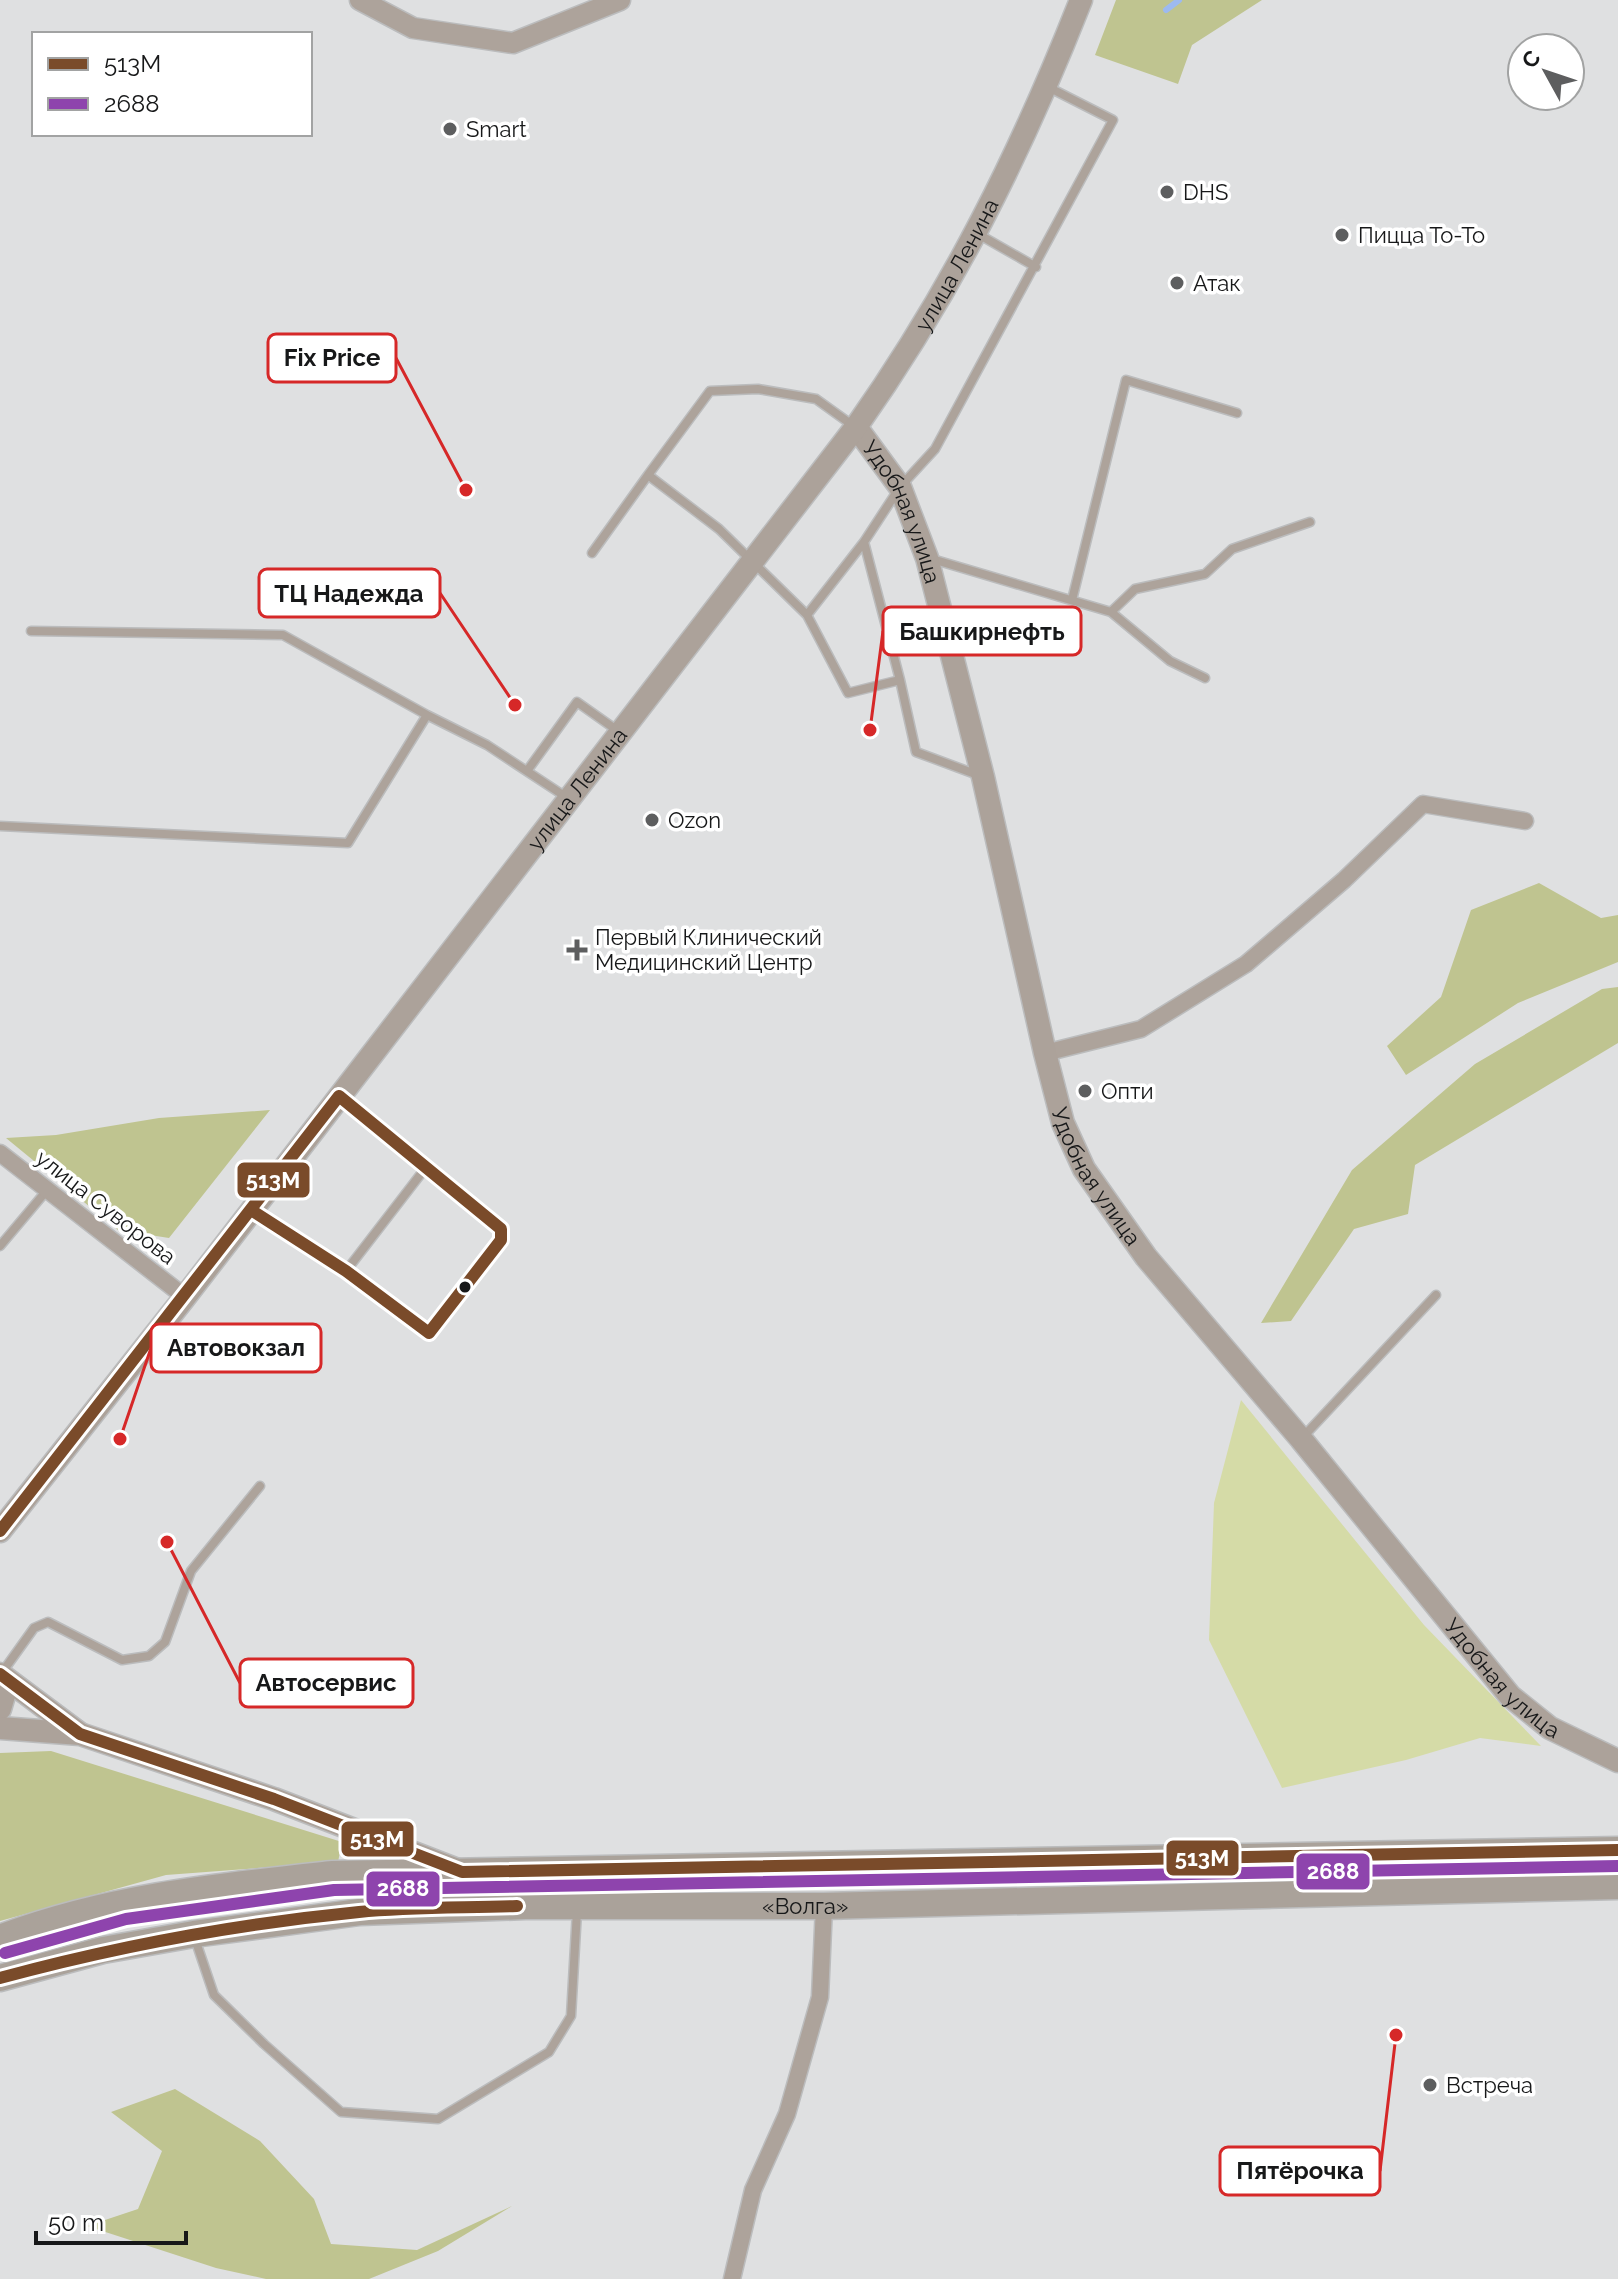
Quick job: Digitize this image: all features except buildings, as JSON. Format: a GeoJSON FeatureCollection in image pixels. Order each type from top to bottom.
{"type":"FeatureCollection","features":[{"type":"Feature","properties":{"kind":"highway","name":"«Волга»"},"geometry":{"type":"LineString","coordinates":[[0,1938],[118,1904],[228,1885],[333,1874],[1618,1850]]}},
{"type":"Feature","properties":{"kind":"highway","name":"«Волга»"},"geometry":{"type":"LineString","coordinates":[[0,1978],[103,1950],[194,1934],[360,1912],[577,1906],[824,1906],[1618,1886]]}},
{"type":"Feature","properties":{"kind":"main road","name":"улица Ленина"},"geometry":{"type":"LineString","coordinates":[[0,1531],[185,1297],[618,731],[856,427],[901,363],[978,234],[1081,0]]}},
{"type":"Feature","properties":{"kind":"main road","name":"Удобная улица"},"geometry":{"type":"LineString","coordinates":[[856,427],[900,487],[927,558],[983,777],[1045,1053],[1063,1123],[1084,1169],[1146,1257],[1301,1439],[1510,1696],[1550,1728],[1618,1761]]}},
{"type":"Feature","properties":{"kind":"main road"},"geometry":{"type":"LineString","coordinates":[[0,1674],[5,1692],[0,1709]]}},
{"type":"Feature","properties":{"kind":"main road"},"geometry":{"type":"LineString","coordinates":[[0,1674],[80,1734]]}},
{"type":"Feature","properties":{"kind":"main road"},"geometry":{"type":"LineString","coordinates":[[0,1728],[80,1734],[274,1799],[462,1872]]}},
{"type":"Feature","properties":{"kind":"street"},"geometry":{"type":"LineString","coordinates":[[360,0],[413,28],[513,43],[620,0]]}},
{"type":"Feature","properties":{"kind":"street"},"geometry":{"type":"LineString","coordinates":[[1045,1053],[1141,1029],[1246,964],[1344,880],[1423,804],[1525,821]]}},
{"type":"Feature","properties":{"kind":"street","name":"улица Суворова"},"geometry":{"type":"LineString","coordinates":[[0,1153],[185,1297]]}},
{"type":"Feature","properties":{"kind":"street"},"geometry":{"type":"LineString","coordinates":[[732,2279],[753,2190],[787,2114],[820,1997],[824,1906]]}},
{"type":"Feature","properties":{"kind":"lane"},"geometry":{"type":"LineString","coordinates":[[807,615],[864,542],[900,487],[935,449],[1113,120],[1045,86]]}},
{"type":"Feature","properties":{"kind":"lane"},"geometry":{"type":"LineString","coordinates":[[978,234],[1036,267]]}},
{"type":"Feature","properties":{"kind":"lane"},"geometry":{"type":"LineString","coordinates":[[1072,600],[1126,380],[1237,413]]}},
{"type":"Feature","properties":{"kind":"lane"},"geometry":{"type":"LineString","coordinates":[[592,553],[710,391],[758,389],[816,399],[856,427]]}},
{"type":"Feature","properties":{"kind":"lane"},"geometry":{"type":"LineString","coordinates":[[648,475],[719,529],[807,615],[848,693],[900,680]]}},
{"type":"Feature","properties":{"kind":"lane"},"geometry":{"type":"LineString","coordinates":[[1111,612],[1135,589],[1205,574],[1232,549],[1310,522]]}},
{"type":"Feature","properties":{"kind":"lane"},"geometry":{"type":"LineString","coordinates":[[864,542],[916,752],[983,777]]}},
{"type":"Feature","properties":{"kind":"lane"},"geometry":{"type":"LineString","coordinates":[[927,558],[1111,612],[1170,661],[1205,678]]}},
{"type":"Feature","properties":{"kind":"lane"},"geometry":{"type":"LineString","coordinates":[[31,631],[283,635],[487,745],[567,798]]}},
{"type":"Feature","properties":{"kind":"lane"},"geometry":{"type":"LineString","coordinates":[[527,771],[577,702],[618,731]]}},
{"type":"Feature","properties":{"kind":"lane"},"geometry":{"type":"LineString","coordinates":[[0,826],[348,843],[427,715]]}},
{"type":"Feature","properties":{"kind":"lane"},"geometry":{"type":"LineString","coordinates":[[251,1210],[346,1271],[429,1333],[484,1264],[501,1240],[501,1229],[339,1096]]}},
{"type":"Feature","properties":{"kind":"lane"},"geometry":{"type":"LineString","coordinates":[[346,1271],[427,1166]]}},
{"type":"Feature","properties":{"kind":"lane"},"geometry":{"type":"LineString","coordinates":[[0,1246],[48,1189]]}},
{"type":"Feature","properties":{"kind":"lane"},"geometry":{"type":"LineString","coordinates":[[1301,1439],[1436,1295]]}},
{"type":"Feature","properties":{"kind":"lane"},"geometry":{"type":"LineString","coordinates":[[0,1674],[34,1628],[48,1622],[122,1660],[149,1656],[165,1642],[191,1571],[260,1486]]}},
{"type":"Feature","properties":{"kind":"lane"},"geometry":{"type":"LineString","coordinates":[[194,1934],[214,1995],[341,2112],[438,2119],[549,2052],[571,2016],[577,1906]]}},
{"type":"Feature","properties":{"kind":"green space"},"geometry":{"type":"Polygon","coordinates":[[[1116,0],[1262,0],[1192,45],[1178,84],[1095,55],[1116,0]]]}},
{"type":"Feature","properties":{"kind":"green space"},"geometry":{"type":"Polygon","coordinates":[[[1539,883],[1601,918],[1618,915],[1618,962],[1518,1003],[1406,1075],[1387,1046],[1441,997],[1471,910],[1539,883]]]}},
{"type":"Feature","properties":{"kind":"green space"},"geometry":{"type":"Polygon","coordinates":[[[1618,987],[1618,1043],[1415,1165],[1408,1214],[1354,1229],[1291,1321],[1261,1323],[1352,1170],[1475,1064],[1602,989],[1618,987]]]}},
{"type":"Feature","properties":{"kind":"green space"},"geometry":{"type":"Polygon","coordinates":[[[270,1110],[169,1238],[118,1230],[6,1138],[56,1135],[159,1118],[270,1110]]]}},
{"type":"Feature","properties":{"kind":"green space"},"geometry":{"type":"Polygon","coordinates":[[[1241,1400],[1424,1625],[1541,1746],[1480,1738],[1406,1760],[1282,1788],[1209,1640],[1214,1503],[1241,1400]]]}},
{"type":"Feature","properties":{"kind":"green space"},"geometry":{"type":"Polygon","coordinates":[[[51,1751],[342,1842],[338,1862],[166,1875],[0,1921],[0,1753],[51,1751]]]}},
{"type":"Feature","properties":{"kind":"green space"},"geometry":{"type":"Polygon","coordinates":[[[175,2089],[260,2141],[314,2199],[331,2244],[417,2250],[512,2206],[438,2251],[369,2279],[266,2279],[216,2268],[87,2226],[138,2209],[162,2151],[111,2112],[175,2089]]]}},
{"type":"Feature","properties":{"kind":"waterway"},"geometry":{"type":"LineString","coordinates":[[1166,10],[1179,0]]}},
{"type":"Feature","properties":{"kind":"transit line","name":"513М"},"geometry":{"type":"LineString","coordinates":[[0,1531],[339,1096],[501,1229],[501,1240],[429,1333]]}},
{"type":"Feature","properties":{"kind":"transit line","name":"513М"},"geometry":{"type":"LineString","coordinates":[[251,1210],[346,1271],[429,1333]]}},
{"type":"Feature","properties":{"kind":"transit line","name":"513М"},"geometry":{"type":"LineString","coordinates":[[0,1674],[80,1734],[274,1799],[462,1872],[1618,1850]]}},
{"type":"Feature","properties":{"kind":"transit line","name":"2688"},"geometry":{"type":"LineString","coordinates":[[5,1953],[126,1919],[334,1890],[1618,1866]]}},
{"type":"Feature","properties":{"kind":"transit line","name":"513М"},"geometry":{"type":"LineString","coordinates":[[0,1978],[133,1946],[268,1923],[379,1910],[517,1906]]}},
{"type":"Feature","properties":{"kind":"place","name":"Smart"},"geometry":{"type":"Point","coordinates":[450,129]}},
{"type":"Feature","properties":{"kind":"place","name":"DHS"},"geometry":{"type":"Point","coordinates":[1167,192]}},
{"type":"Feature","properties":{"kind":"place","name":"Пицца То-То"},"geometry":{"type":"Point","coordinates":[1342,235]}},
{"type":"Feature","properties":{"kind":"place","name":"Атак"},"geometry":{"type":"Point","coordinates":[1177,283]}},
{"type":"Feature","properties":{"kind":"place","name":"Fix Price"},"geometry":{"type":"Point","coordinates":[466,490]}},
{"type":"Feature","properties":{"kind":"place","name":"ТЦ Надежда"},"geometry":{"type":"Point","coordinates":[515,705]}},
{"type":"Feature","properties":{"kind":"place","name":"Башкирнефть"},"geometry":{"type":"Point","coordinates":[870,730]}},
{"type":"Feature","properties":{"kind":"place","name":"Ozon"},"geometry":{"type":"Point","coordinates":[652,820]}},
{"type":"Feature","properties":{"kind":"place","name":"Первый Клинический Медицинский Центр"},"geometry":{"type":"Point","coordinates":[577,950]}},
{"type":"Feature","properties":{"kind":"place","name":"Опти"},"geometry":{"type":"Point","coordinates":[1085,1091]}},
{"type":"Feature","properties":{"kind":"place","name":"Автовокзал"},"geometry":{"type":"Point","coordinates":[120,1439]}},
{"type":"Feature","properties":{"kind":"place","name":"Автосервис"},"geometry":{"type":"Point","coordinates":[167,1542]}},
{"type":"Feature","properties":{"kind":"place","name":"Пятёрочка"},"geometry":{"type":"Point","coordinates":[1396,2035]}},
{"type":"Feature","properties":{"kind":"place","name":"Встреча"},"geometry":{"type":"Point","coordinates":[1430,2085]}}]}
